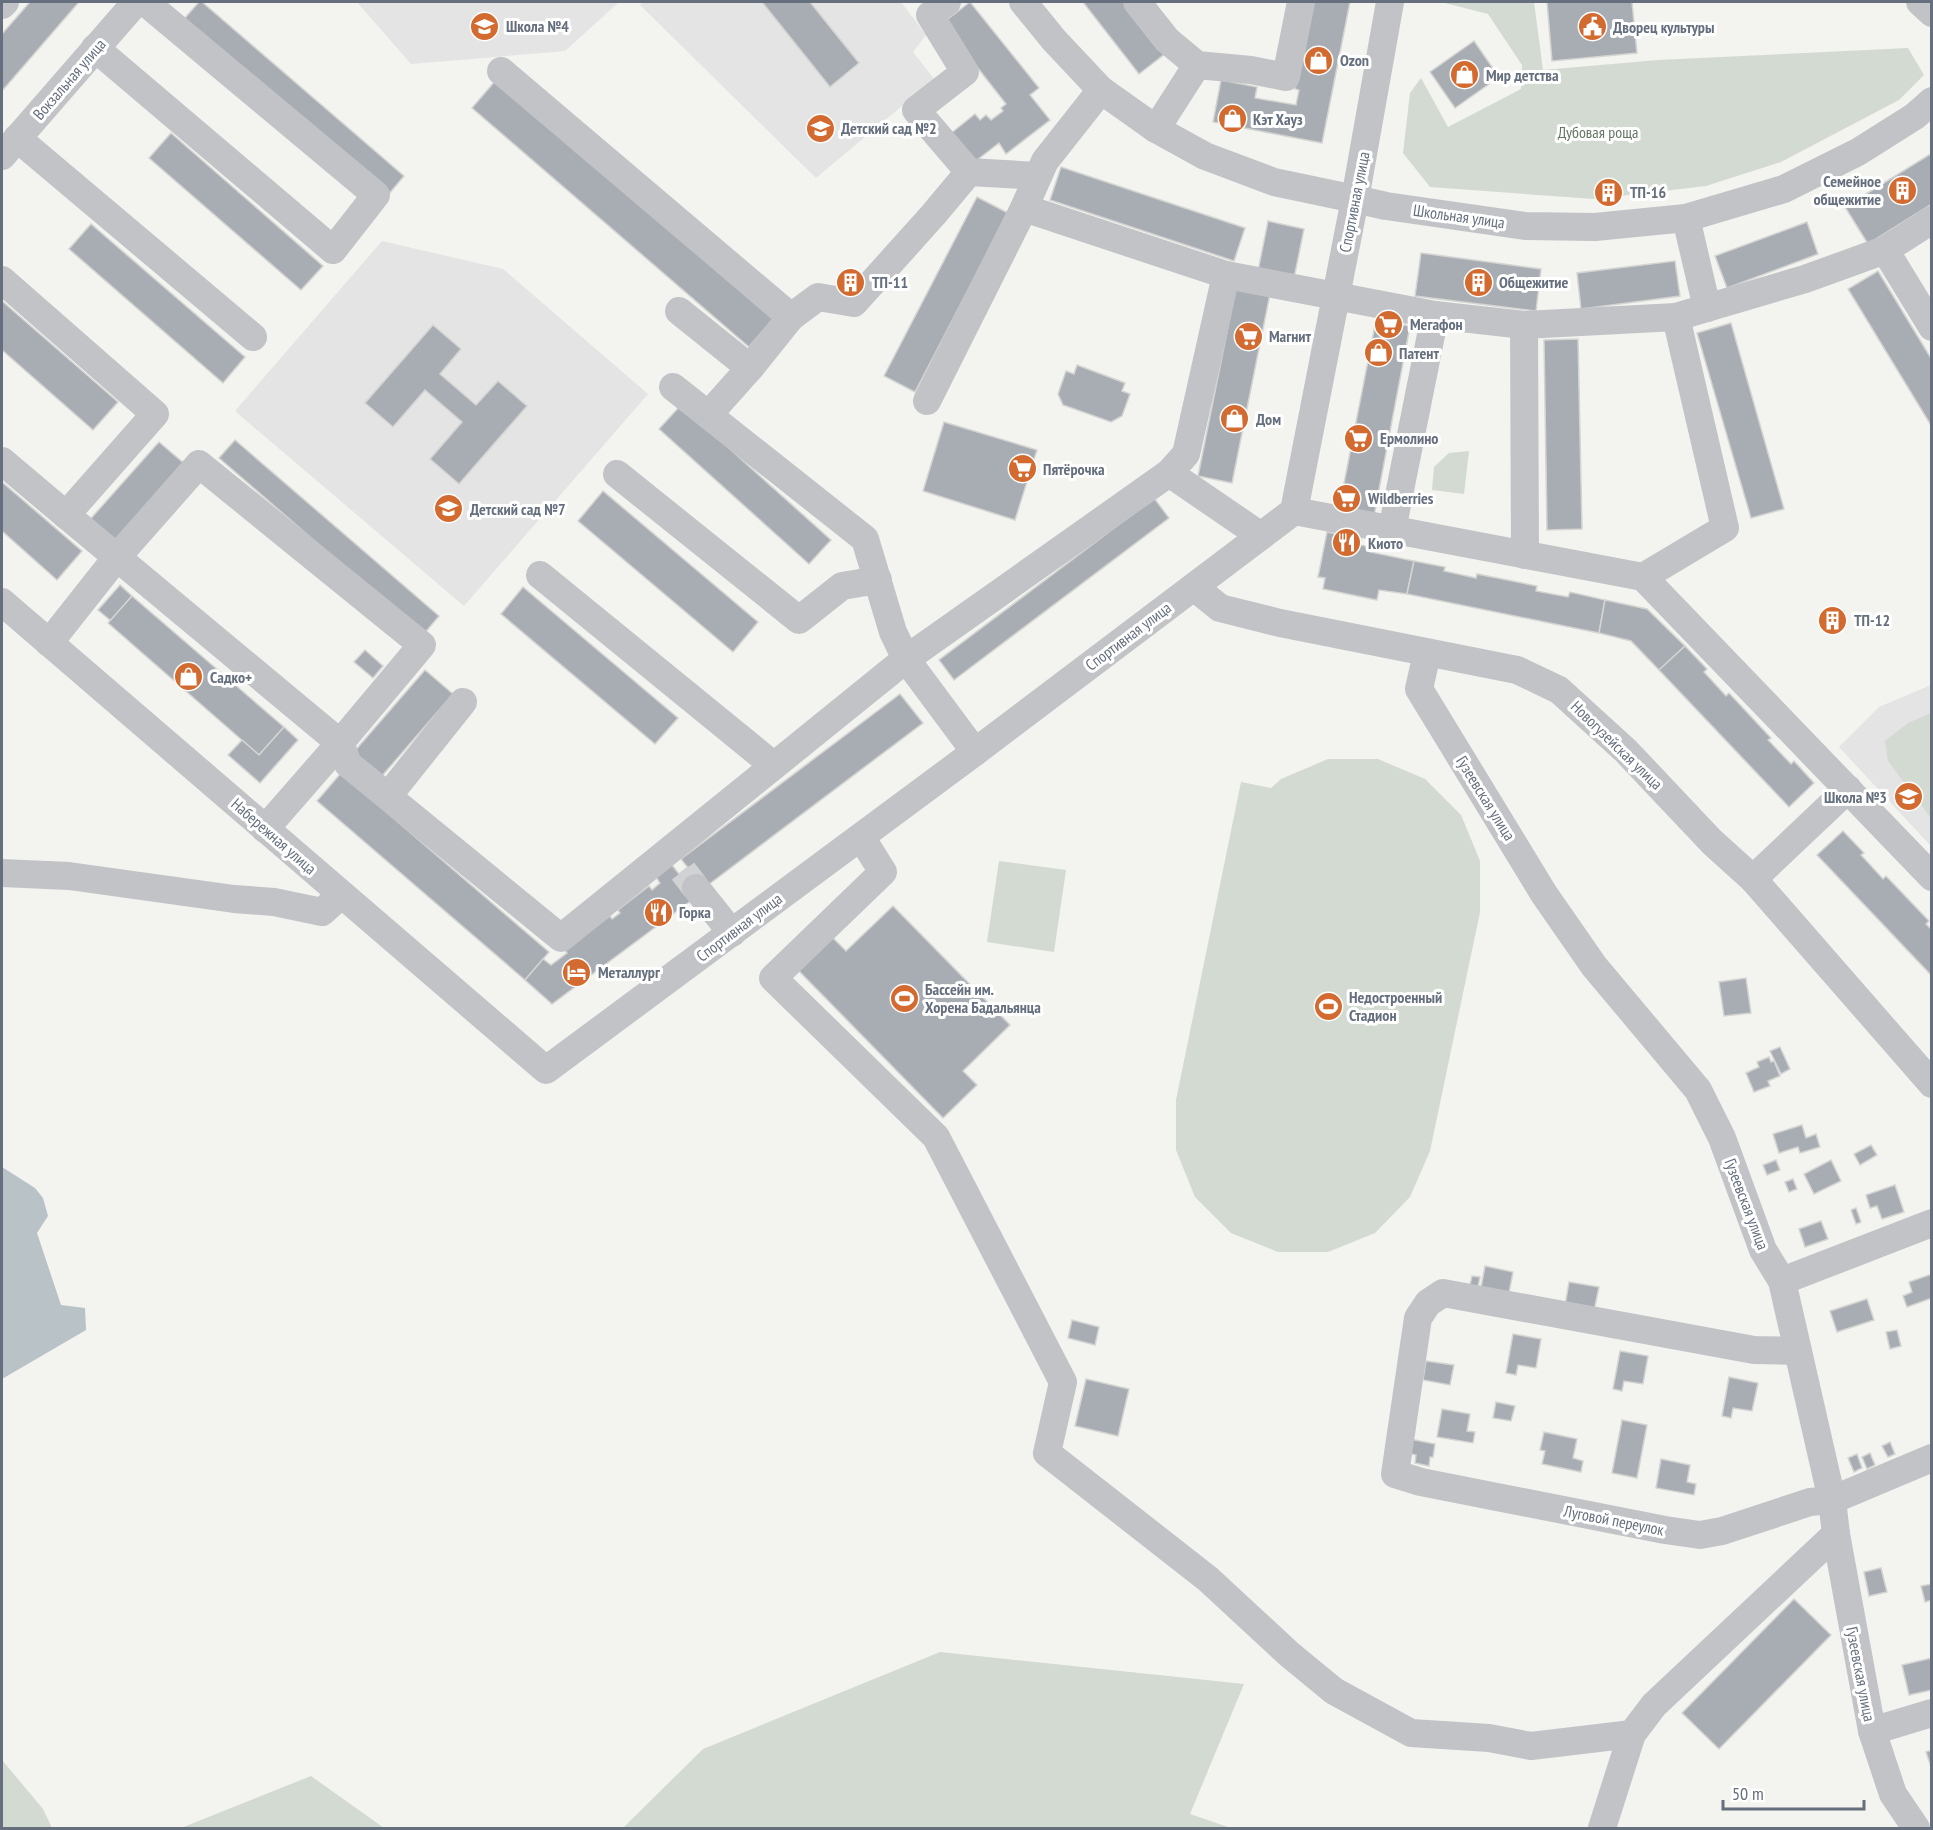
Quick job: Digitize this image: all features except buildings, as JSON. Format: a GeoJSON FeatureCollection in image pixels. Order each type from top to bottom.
{"type":"FeatureCollection","features":[{"type":"Feature","properties":{"kind":"street"},"geometry":{"type":"LineString","coordinates":[[2,5],[5,2]]}},
{"type":"Feature","properties":{"kind":"street","name":"Вокзальная улица"},"geometry":{"type":"LineString","coordinates":[[9,147],[136,2]]}},
{"type":"Feature","properties":{"kind":"street"},"geometry":{"type":"LineString","coordinates":[[95,48],[333,250],[376,195],[145,2]]}},
{"type":"Feature","properties":{"kind":"street"},"geometry":{"type":"LineString","coordinates":[[947,2],[930,15],[965,72],[916,110],[969,172],[1038,176]]}},
{"type":"Feature","properties":{"kind":"street","name":"Школьная улица"},"geometry":{"type":"LineString","coordinates":[[1023,2],[1054,40],[1101,90],[1156,129],[1205,156],[1274,182],[1386,206],[1525,225],[1594,227],[1686,218],[1784,189],[1858,152],[1915,116],[1932,101]]}},
{"type":"Feature","properties":{"kind":"street"},"geometry":{"type":"LineString","coordinates":[[1137,2],[1167,40],[1197,65],[1286,76],[1301,2]]}},
{"type":"Feature","properties":{"kind":"street","name":"Спортивная улица"},"geometry":{"type":"LineString","coordinates":[[546,1070],[975,752],[1294,511],[1390,2]]}},
{"type":"Feature","properties":{"kind":"street"},"geometry":{"type":"LineString","coordinates":[[1920,2],[1932,13]]}},
{"type":"Feature","properties":{"kind":"street"},"geometry":{"type":"LineString","coordinates":[[1156,129],[1197,65]]}},
{"type":"Feature","properties":{"kind":"street"},"geometry":{"type":"LineString","coordinates":[[501,71],[790,317]]}},
{"type":"Feature","properties":{"kind":"street"},"geometry":{"type":"LineString","coordinates":[[927,401],[1024,208],[1045,161],[1101,90]]}},
{"type":"Feature","properties":{"kind":"street"},"geometry":{"type":"LineString","coordinates":[[9,147],[253,338]]}},
{"type":"Feature","properties":{"kind":"street"},"geometry":{"type":"LineString","coordinates":[[709,414],[750,368],[790,317],[818,297],[854,303],[969,172]]}},
{"type":"Feature","properties":{"kind":"street"},"geometry":{"type":"LineString","coordinates":[[1024,208],[1226,275],[1435,315],[1524,325],[1676,317],[1805,279],[1885,250],[1932,220]]}},
{"type":"Feature","properties":{"kind":"street"},"geometry":{"type":"LineString","coordinates":[[1686,218],[1707,308]]}},
{"type":"Feature","properties":{"kind":"street"},"geometry":{"type":"LineString","coordinates":[[1885,250],[1932,327]]}},
{"type":"Feature","properties":{"kind":"street"},"geometry":{"type":"LineString","coordinates":[[2,461],[340,743],[348,764],[561,938],[682,870],[773,765],[906,659],[1169,473],[1186,454],[1226,275]]}},
{"type":"Feature","properties":{"kind":"street"},"geometry":{"type":"LineString","coordinates":[[2,280],[155,414],[66,515]]}},
{"type":"Feature","properties":{"kind":"street"},"geometry":{"type":"LineString","coordinates":[[679,311],[750,368]]}},
{"type":"Feature","properties":{"kind":"street"},"geometry":{"type":"LineString","coordinates":[[1392,530],[1435,315]]}},
{"type":"Feature","properties":{"kind":"street"},"geometry":{"type":"LineString","coordinates":[[1644,577],[1725,528],[1676,317]]}},
{"type":"Feature","properties":{"kind":"street"},"geometry":{"type":"LineString","coordinates":[[1524,325],[1525,555]]}},
{"type":"Feature","properties":{"kind":"street"},"geometry":{"type":"LineString","coordinates":[[673,387],[865,539],[893,632],[906,659],[975,752]]}},
{"type":"Feature","properties":{"kind":"street"},"geometry":{"type":"LineString","coordinates":[[49,643],[117,557],[199,464],[422,645],[265,829]]}},
{"type":"Feature","properties":{"kind":"street"},"geometry":{"type":"LineString","coordinates":[[1169,473],[1261,536]]}},
{"type":"Feature","properties":{"kind":"street"},"geometry":{"type":"LineString","coordinates":[[617,474],[799,620],[843,586],[878,580]]}},
{"type":"Feature","properties":{"kind":"street"},"geometry":{"type":"LineString","coordinates":[[1294,511],[1644,577],[1932,877]]}},
{"type":"Feature","properties":{"kind":"street"},"geometry":{"type":"LineString","coordinates":[[540,575],[773,765]]}},
{"type":"Feature","properties":{"kind":"street","name":"Новогузейская улица"},"geometry":{"type":"LineString","coordinates":[[1194,587],[1220,608],[1280,623],[1517,670],[1560,690],[1626,751],[1713,842],[1753,879],[1932,1084]]}},
{"type":"Feature","properties":{"kind":"street","name":"Набережная улица"},"geometry":{"type":"LineString","coordinates":[[2,602],[546,1070]]}},
{"type":"Feature","properties":{"kind":"street","name":"Гузеевская улица"},"geometry":{"type":"LineString","coordinates":[[1427,652],[1419,689],[1544,894],[1594,966],[1698,1090],[1722,1138],[1764,1251],[1782,1281],[1832,1500],[1862,1687],[1872,1731],[1893,1794],[1916,1828]]}},
{"type":"Feature","properties":{"kind":"street"},"geometry":{"type":"LineString","coordinates":[[388,796],[463,702]]}},
{"type":"Feature","properties":{"kind":"street"},"geometry":{"type":"LineString","coordinates":[[1753,879],[1848,789]]}},
{"type":"Feature","properties":{"kind":"street"},"geometry":{"type":"LineString","coordinates":[[861,837],[883,872],[773,978],[936,1137],[1063,1382],[1047,1453],[1208,1579],[1289,1654],[1334,1691],[1411,1733],[1489,1738],[1531,1746],[1632,1734]]}},
{"type":"Feature","properties":{"kind":"street"},"geometry":{"type":"LineString","coordinates":[[682,870],[732,933]]}},
{"type":"Feature","properties":{"kind":"street"},"geometry":{"type":"LineString","coordinates":[[2,873],[69,876],[234,899],[274,902],[322,912],[341,895]]}},
{"type":"Feature","properties":{"kind":"street"},"geometry":{"type":"LineString","coordinates":[[1782,1281],[1932,1223]]}},
{"type":"Feature","properties":{"kind":"street","name":"Луговой переулок"},"geometry":{"type":"LineString","coordinates":[[1797,1350],[1754,1350],[1443,1293],[1428,1303],[1418,1318],[1395,1474],[1445,1486],[1700,1535],[1722,1532],[1810,1502],[1832,1500],[1932,1458]]}},
{"type":"Feature","properties":{"kind":"street"},"geometry":{"type":"LineString","coordinates":[[1602,1828],[1632,1734],[1654,1705],[1836,1534]]}},
{"type":"Feature","properties":{"kind":"street"},"geometry":{"type":"LineString","coordinates":[[1872,1731],[1932,1713]]}},
{"type":"Feature","properties":{"kind":"shaded area","name":"Школа №4"},"geometry":{"type":"Polygon","coordinates":[[[357,2],[619,2],[565,51],[411,64],[357,2]]]}},
{"type":"Feature","properties":{"kind":"shaded area","name":"Детский сад №2"},"geometry":{"type":"Polygon","coordinates":[[[643,2],[901,2],[926,35],[913,52],[934,79],[816,178],[640,5],[643,2]]]}},
{"type":"Feature","properties":{"kind":"shaded area","name":"Детский сад №7"},"geometry":{"type":"Polygon","coordinates":[[[382,241],[503,269],[648,394],[464,606],[235,411],[382,241]]]}},
{"type":"Feature","properties":{"kind":"shaded area","name":"Школа №3"},"geometry":{"type":"Polygon","coordinates":[[[1931,685],[1931,846],[1839,747],[1879,707],[1931,685]]]}},
{"type":"Feature","properties":{"kind":"shaded area"},"geometry":{"type":"Polygon","coordinates":[[[2,1167],[35,1188],[43,1198],[48,1216],[37,1233],[61,1305],[85,1308],[86,1330],[2,1379],[2,1167]]]}},
{"type":"Feature","properties":{"kind":"green space","name":"Дубовая роща"},"geometry":{"type":"Polygon","coordinates":[[[1441,2],[1534,2],[1543,70],[1658,60],[1908,48],[1924,75],[1899,100],[1781,162],[1706,186],[1594,199],[1430,187],[1403,153],[1410,93],[1421,78],[1448,127],[1521,89],[1522,65],[1488,14],[1441,2]]]}},
{"type":"Feature","properties":{"kind":"green space"},"geometry":{"type":"Polygon","coordinates":[[[1469,451],[1464,494],[1432,490],[1434,467],[1449,453],[1469,451]]]}},
{"type":"Feature","properties":{"kind":"green space"},"geometry":{"type":"Polygon","coordinates":[[[1931,713],[1931,818],[1888,761],[1885,741],[1908,723],[1931,713]]]}},
{"type":"Feature","properties":{"kind":"green space","name":"Недостроенный Стадион"},"geometry":{"type":"Polygon","coordinates":[[[1328,759],[1378,759],[1425,779],[1461,815],[1480,861],[1480,912],[1430,1151],[1410,1197],[1375,1233],[1328,1252],[1278,1252],[1231,1233],[1195,1197],[1176,1150],[1176,1100],[1241,782],[1271,788],[1281,779],[1328,759]]]}},
{"type":"Feature","properties":{"kind":"green space"},"geometry":{"type":"Polygon","coordinates":[[[999,861],[1066,870],[1054,952],[987,942],[999,861]]]}},
{"type":"Feature","properties":{"kind":"green space"},"geometry":{"type":"Polygon","coordinates":[[[940,1652],[1244,1684],[1190,1814],[1231,1828],[623,1828],[703,1749],[940,1652]]]}},
{"type":"Feature","properties":{"kind":"green space"},"geometry":{"type":"Polygon","coordinates":[[[2,1760],[43,1809],[52,1828],[2,1828],[2,1760]]]}},
{"type":"Feature","properties":{"kind":"green space"},"geometry":{"type":"Polygon","coordinates":[[[311,1776],[384,1828],[181,1828],[311,1776]]]}},
{"type":"Feature","properties":{"kind":"tunnel"},"geometry":{"type":"LineString","coordinates":[[683,871],[696,888]]}},
{"type":"Feature","properties":{"kind":"place","name":"Школа №4"},"geometry":{"type":"Point","coordinates":[485,26]}},
{"type":"Feature","properties":{"kind":"place","name":"Дворец культуры"},"geometry":{"type":"Point","coordinates":[1592,27]}},
{"type":"Feature","properties":{"kind":"place","name":"Ozon"},"geometry":{"type":"Point","coordinates":[1319,60]}},
{"type":"Feature","properties":{"kind":"place","name":"Мир детства"},"geometry":{"type":"Point","coordinates":[1465,75]}},
{"type":"Feature","properties":{"kind":"place","name":"Кэт Хауз"},"geometry":{"type":"Point","coordinates":[1232,119]}},
{"type":"Feature","properties":{"kind":"place","name":"Детский сад №2"},"geometry":{"type":"Point","coordinates":[820,128]}},
{"type":"Feature","properties":{"kind":"place","name":"Семейное общежитие"},"geometry":{"type":"Point","coordinates":[1902,190]}},
{"type":"Feature","properties":{"kind":"place","name":"ТП-16"},"geometry":{"type":"Point","coordinates":[1609,192]}},
{"type":"Feature","properties":{"kind":"place","name":"ТП-11"},"geometry":{"type":"Point","coordinates":[851,282]}},
{"type":"Feature","properties":{"kind":"place","name":"Общежитие"},"geometry":{"type":"Point","coordinates":[1478,282]}},
{"type":"Feature","properties":{"kind":"place","name":"Мегафон"},"geometry":{"type":"Point","coordinates":[1389,324]}},
{"type":"Feature","properties":{"kind":"place","name":"Магнит"},"geometry":{"type":"Point","coordinates":[1248,336]}},
{"type":"Feature","properties":{"kind":"place","name":"Патент"},"geometry":{"type":"Point","coordinates":[1378,353]}},
{"type":"Feature","properties":{"kind":"place","name":"Дом"},"geometry":{"type":"Point","coordinates":[1235,419]}},
{"type":"Feature","properties":{"kind":"place","name":"Ермолино"},"geometry":{"type":"Point","coordinates":[1359,438]}},
{"type":"Feature","properties":{"kind":"place","name":"Пятёрочка"},"geometry":{"type":"Point","coordinates":[1022,469]}},
{"type":"Feature","properties":{"kind":"place","name":"Wildberries"},"geometry":{"type":"Point","coordinates":[1347,498]}},
{"type":"Feature","properties":{"kind":"place","name":"Детский сад №7"},"geometry":{"type":"Point","coordinates":[449,509]}},
{"type":"Feature","properties":{"kind":"place","name":"Киото"},"geometry":{"type":"Point","coordinates":[1347,543]}},
{"type":"Feature","properties":{"kind":"place","name":"ТП-12"},"geometry":{"type":"Point","coordinates":[1833,620]}},
{"type":"Feature","properties":{"kind":"place","name":"Садко+"},"geometry":{"type":"Point","coordinates":[189,677]}},
{"type":"Feature","properties":{"kind":"place","name":"Школа №3"},"geometry":{"type":"Point","coordinates":[1908,797]}},
{"type":"Feature","properties":{"kind":"place","name":"Горка"},"geometry":{"type":"Point","coordinates":[658,912]}},
{"type":"Feature","properties":{"kind":"place","name":"Металлург"},"geometry":{"type":"Point","coordinates":[577,972]}},
{"type":"Feature","properties":{"kind":"place","name":"Бассейн им. Хорена Бадальянца"},"geometry":{"type":"Point","coordinates":[904,998]}},
{"type":"Feature","properties":{"kind":"place","name":"Недостроенный Стадион"},"geometry":{"type":"Point","coordinates":[1328,1006]}}]}
